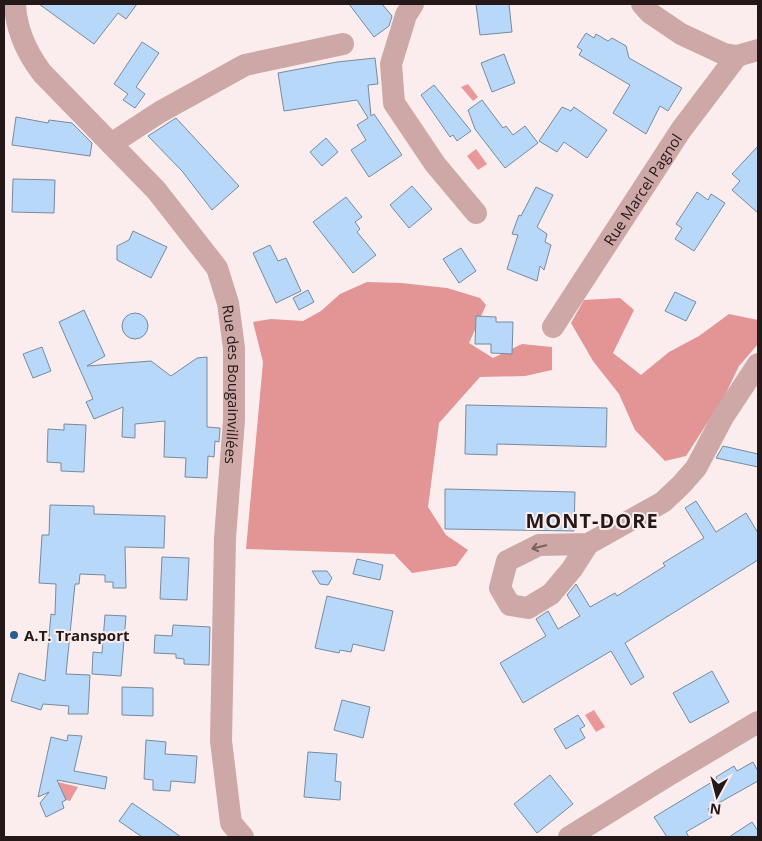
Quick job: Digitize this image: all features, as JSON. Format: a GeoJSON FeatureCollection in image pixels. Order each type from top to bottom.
{"type":"FeatureCollection","features":[{"type":"Feature","properties":{"kind":"street","name":"Rue des Bougainvillées"},"geometry":{"type":"LineString","coordinates":[[15,4],[22,39],[33,62],[156,190],[217,268],[228,303],[234,348],[234,420],[225,538],[221,741],[231,823],[243,837]]}},
{"type":"Feature","properties":{"kind":"street"},"geometry":{"type":"LineString","coordinates":[[413,4],[406,15],[391,64],[394,103],[435,164],[476,213]]}},
{"type":"Feature","properties":{"kind":"street"},"geometry":{"type":"LineString","coordinates":[[642,4],[654,16],[681,34],[724,54],[737,56],[758,50]]}},
{"type":"Feature","properties":{"kind":"street"},"geometry":{"type":"LineString","coordinates":[[111,144],[160,112],[245,65],[343,44]]}},
{"type":"Feature","properties":{"kind":"street","name":"Rue Marcel Pagnol"},"geometry":{"type":"LineString","coordinates":[[553,327],[681,130],[737,56]]}},
{"type":"Feature","properties":{"kind":"street"},"geometry":{"type":"LineString","coordinates":[[588,544],[663,502],[680,485],[696,468],[723,417],[758,364]]}},
{"type":"Feature","properties":{"kind":"street"},"geometry":{"type":"LineString","coordinates":[[569,837],[758,722]]}},
{"type":"Feature","properties":{"kind":"shaded area"},"geometry":{"type":"Polygon","coordinates":[[[468,84],[478,97],[473,101],[461,87],[468,84]]]}},
{"type":"Feature","properties":{"kind":"shaded area"},"geometry":{"type":"Polygon","coordinates":[[[476,149],[487,164],[478,170],[467,156],[476,149]]]}},
{"type":"Feature","properties":{"kind":"shaded area"},"geometry":{"type":"Polygon","coordinates":[[[367,282],[401,283],[447,288],[480,298],[486,305],[469,343],[493,358],[522,344],[552,347],[552,370],[525,376],[480,377],[439,423],[428,507],[446,535],[468,550],[456,566],[412,573],[394,554],[246,549],[263,362],[253,322],[271,319],[303,321],[321,311],[340,294],[367,282]]]}},
{"type":"Feature","properties":{"kind":"shaded area"},"geometry":{"type":"Polygon","coordinates":[[[620,298],[634,310],[613,353],[641,375],[669,352],[699,336],[729,314],[758,320],[758,344],[739,366],[724,397],[686,456],[665,461],[635,430],[619,394],[593,361],[571,323],[584,300],[620,298]]]}},
{"type":"Feature","properties":{"kind":"shaded area"},"geometry":{"type":"Polygon","coordinates":[[[594,710],[605,727],[596,732],[585,715],[594,710]]]}},
{"type":"Feature","properties":{"kind":"shaded area"},"geometry":{"type":"Polygon","coordinates":[[[58,782],[78,787],[70,801],[66,800],[61,789],[57,787],[58,782]]]}},
{"type":"Feature","properties":{"kind":"building"},"geometry":{"type":"Polygon","coordinates":[[[39,4],[137,4],[126,19],[118,13],[94,44],[39,4]]]}},
{"type":"Feature","properties":{"kind":"building"},"geometry":{"type":"Polygon","coordinates":[[[349,4],[382,4],[392,16],[389,26],[374,37],[349,4]]]}},
{"type":"Feature","properties":{"kind":"building"},"geometry":{"type":"Polygon","coordinates":[[[476,4],[509,4],[512,32],[480,35],[476,4]]]}},
{"type":"Feature","properties":{"kind":"building"},"geometry":{"type":"Polygon","coordinates":[[[586,33],[594,38],[596,34],[608,41],[612,38],[626,46],[629,58],[682,88],[668,111],[660,106],[646,134],[613,113],[630,85],[579,55],[582,50],[577,47],[586,33]]]}},
{"type":"Feature","properties":{"kind":"building"},"geometry":{"type":"Polygon","coordinates":[[[142,42],[159,53],[136,87],[145,94],[135,108],[123,100],[128,94],[114,84],[142,42]]]}},
{"type":"Feature","properties":{"kind":"building"},"geometry":{"type":"Polygon","coordinates":[[[504,54],[515,83],[492,92],[481,63],[504,54]]]}},
{"type":"Feature","properties":{"kind":"building"},"geometry":{"type":"Polygon","coordinates":[[[375,58],[378,84],[368,85],[371,116],[374,114],[402,155],[369,177],[351,150],[366,140],[357,125],[368,118],[357,100],[284,111],[278,73],[337,62],[375,58]]]}},
{"type":"Feature","properties":{"kind":"building"},"geometry":{"type":"Polygon","coordinates":[[[434,85],[471,131],[457,141],[453,135],[450,137],[421,95],[434,85]]]}},
{"type":"Feature","properties":{"kind":"building"},"geometry":{"type":"Polygon","coordinates":[[[482,100],[503,128],[506,126],[513,135],[525,126],[538,143],[505,168],[475,129],[468,110],[482,100]]]}},
{"type":"Feature","properties":{"kind":"building"},"geometry":{"type":"Polygon","coordinates":[[[562,107],[571,111],[574,107],[607,130],[587,158],[564,142],[557,152],[539,141],[562,107]]]}},
{"type":"Feature","properties":{"kind":"building"},"geometry":{"type":"Polygon","coordinates":[[[16,117],[48,123],[49,120],[72,123],[92,143],[90,156],[12,145],[16,117]]]}},
{"type":"Feature","properties":{"kind":"building"},"geometry":{"type":"Polygon","coordinates":[[[176,118],[239,186],[212,210],[182,171],[148,136],[176,118]]]}},
{"type":"Feature","properties":{"kind":"building"},"geometry":{"type":"Polygon","coordinates":[[[326,138],[338,152],[322,166],[310,152],[326,138]]]}},
{"type":"Feature","properties":{"kind":"building"},"geometry":{"type":"Polygon","coordinates":[[[758,146],[758,213],[732,190],[740,181],[732,174],[758,146]]]}},
{"type":"Feature","properties":{"kind":"building"},"geometry":{"type":"Polygon","coordinates":[[[13,179],[55,180],[54,213],[12,212],[13,179]]]}},
{"type":"Feature","properties":{"kind":"building"},"geometry":{"type":"Polygon","coordinates":[[[412,186],[432,209],[409,228],[390,205],[412,186]]]}},
{"type":"Feature","properties":{"kind":"building"},"geometry":{"type":"Polygon","coordinates":[[[536,187],[553,195],[537,227],[547,234],[545,242],[551,245],[544,270],[540,266],[537,281],[507,269],[518,235],[512,234],[519,215],[521,216],[536,187]]]}},
{"type":"Feature","properties":{"kind":"building"},"geometry":{"type":"Polygon","coordinates":[[[697,192],[708,200],[711,194],[725,203],[694,251],[675,239],[682,228],[676,224],[697,192]]]}},
{"type":"Feature","properties":{"kind":"building"},"geometry":{"type":"Polygon","coordinates":[[[346,197],[362,217],[355,222],[360,229],[357,232],[376,255],[353,273],[313,222],[346,197]]]}},
{"type":"Feature","properties":{"kind":"building"},"geometry":{"type":"Polygon","coordinates":[[[133,231],[167,247],[151,278],[117,260],[117,246],[129,240],[133,231]]]}},
{"type":"Feature","properties":{"kind":"building"},"geometry":{"type":"Polygon","coordinates":[[[270,245],[278,261],[286,258],[301,291],[276,303],[253,253],[270,245]]]}},
{"type":"Feature","properties":{"kind":"building"},"geometry":{"type":"Polygon","coordinates":[[[461,248],[476,271],[459,283],[443,259],[461,248]]]}},
{"type":"Feature","properties":{"kind":"building"},"geometry":{"type":"Polygon","coordinates":[[[308,290],[314,302],[299,310],[293,298],[308,290]]]}},
{"type":"Feature","properties":{"kind":"building"},"geometry":{"type":"Polygon","coordinates":[[[675,292],[696,302],[686,321],[665,311],[675,292]]]}},
{"type":"Feature","properties":{"kind":"building"},"geometry":{"type":"Polygon","coordinates":[[[84,310],[105,356],[87,366],[151,361],[171,376],[197,358],[207,357],[207,427],[220,428],[219,442],[215,441],[214,457],[208,456],[207,478],[185,477],[186,458],[164,457],[165,421],[135,424],[135,438],[122,437],[123,407],[94,419],[86,402],[93,399],[59,322],[84,310]]]}},
{"type":"Feature","properties":{"kind":"building"},"geometry":{"type":"Polygon","coordinates":[[[135,313],[144,317],[148,326],[144,335],[135,339],[126,335],[122,326],[126,317],[135,313]]]}},
{"type":"Feature","properties":{"kind":"building"},"geometry":{"type":"Polygon","coordinates":[[[476,316],[496,317],[496,322],[513,322],[512,354],[491,353],[491,344],[475,344],[476,316]]]}},
{"type":"Feature","properties":{"kind":"building"},"geometry":{"type":"Polygon","coordinates":[[[42,347],[51,371],[33,378],[23,354],[42,347]]]}},
{"type":"Feature","properties":{"kind":"building"},"geometry":{"type":"Polygon","coordinates":[[[466,405],[607,408],[606,447],[497,444],[497,455],[465,454],[466,405]]]}},
{"type":"Feature","properties":{"kind":"building"},"geometry":{"type":"Polygon","coordinates":[[[64,424],[86,425],[84,472],[61,471],[61,463],[47,462],[48,429],[64,430],[64,424]]]}},
{"type":"Feature","properties":{"kind":"building"},"geometry":{"type":"Polygon","coordinates":[[[723,446],[758,454],[758,467],[716,458],[723,446]]]}},
{"type":"Feature","properties":{"kind":"building"},"geometry":{"type":"Polygon","coordinates":[[[445,489],[575,492],[574,531],[445,529],[445,489]]]}},
{"type":"Feature","properties":{"kind":"building"},"geometry":{"type":"Polygon","coordinates":[[[696,501],[716,532],[746,513],[758,533],[758,560],[625,643],[644,677],[631,685],[611,651],[523,703],[500,663],[546,636],[536,619],[548,611],[558,629],[580,616],[567,595],[576,584],[590,607],[615,593],[617,596],[665,566],[663,563],[704,538],[685,508],[696,501]]]}},
{"type":"Feature","properties":{"kind":"building"},"geometry":{"type":"Polygon","coordinates":[[[50,505],[94,506],[94,514],[165,516],[164,548],[125,547],[126,588],[113,588],[113,582],[105,582],[105,575],[80,574],[79,584],[75,584],[66,674],[90,675],[88,714],[68,714],[69,706],[43,704],[41,710],[11,701],[19,673],[45,681],[51,614],[55,615],[56,584],[39,583],[42,535],[49,535],[50,505]]]}},
{"type":"Feature","properties":{"kind":"building"},"geometry":{"type":"Polygon","coordinates":[[[162,557],[189,558],[187,600],[160,599],[162,557]]]}},
{"type":"Feature","properties":{"kind":"building"},"geometry":{"type":"Polygon","coordinates":[[[357,559],[383,565],[380,580],[353,574],[357,559]]]}},
{"type":"Feature","properties":{"kind":"building"},"geometry":{"type":"Polygon","coordinates":[[[312,571],[327,571],[332,578],[328,585],[320,584],[312,571]]]}},
{"type":"Feature","properties":{"kind":"building"},"geometry":{"type":"Polygon","coordinates":[[[327,596],[393,611],[384,651],[353,644],[351,652],[340,650],[339,653],[315,648],[327,596]]]}},
{"type":"Feature","properties":{"kind":"building"},"geometry":{"type":"Polygon","coordinates":[[[105,615],[126,616],[121,676],[92,674],[93,652],[102,653],[105,615]]]}},
{"type":"Feature","properties":{"kind":"building"},"geometry":{"type":"Polygon","coordinates":[[[173,625],[210,627],[209,665],[184,664],[184,659],[176,658],[176,654],[154,653],[155,635],[172,636],[173,625]]]}},
{"type":"Feature","properties":{"kind":"building"},"geometry":{"type":"Polygon","coordinates":[[[712,671],[729,702],[690,723],[673,693],[712,671]]]}},
{"type":"Feature","properties":{"kind":"building"},"geometry":{"type":"Polygon","coordinates":[[[122,687],[153,688],[153,716],[122,715],[122,687]]]}},
{"type":"Feature","properties":{"kind":"building"},"geometry":{"type":"Polygon","coordinates":[[[342,700],[370,707],[363,738],[334,730],[342,700]]]}},
{"type":"Feature","properties":{"kind":"building"},"geometry":{"type":"Polygon","coordinates":[[[578,715],[585,726],[580,729],[585,738],[566,749],[554,729],[578,715]]]}},
{"type":"Feature","properties":{"kind":"building"},"geometry":{"type":"Polygon","coordinates":[[[68,735],[82,736],[74,771],[107,777],[105,789],[57,780],[66,800],[62,802],[64,808],[46,817],[40,803],[49,792],[38,797],[51,737],[67,741],[68,735]]]}},
{"type":"Feature","properties":{"kind":"building"},"geometry":{"type":"Polygon","coordinates":[[[146,740],[166,742],[165,754],[197,756],[195,783],[171,781],[170,791],[153,790],[153,780],[144,779],[146,740]]]}},
{"type":"Feature","properties":{"kind":"building"},"geometry":{"type":"Polygon","coordinates":[[[308,752],[337,754],[335,781],[341,782],[340,800],[304,797],[308,752]]]}},
{"type":"Feature","properties":{"kind":"building"},"geometry":{"type":"Polygon","coordinates":[[[753,762],[758,771],[758,781],[708,809],[712,817],[686,832],[689,837],[667,837],[654,817],[717,779],[716,777],[734,766],[737,771],[753,762]]]}},
{"type":"Feature","properties":{"kind":"building"},"geometry":{"type":"Polygon","coordinates":[[[550,775],[573,804],[537,833],[514,804],[550,775]]]}},
{"type":"Feature","properties":{"kind":"building"},"geometry":{"type":"Polygon","coordinates":[[[132,803],[181,837],[142,837],[119,821],[132,803]]]}},
{"type":"Feature","properties":{"kind":"building"},"geometry":{"type":"Polygon","coordinates":[[[752,822],[758,831],[758,837],[729,837],[752,822]]]}},
{"type":"Feature","properties":{"kind":"place","name":"A.T. Transport"},"geometry":{"type":"Point","coordinates":[14,635]}},
{"type":"Feature","properties":{"kind":"district","name":"MONT-DORE"},"geometry":{"type":"Point","coordinates":[592,520]}}]}
